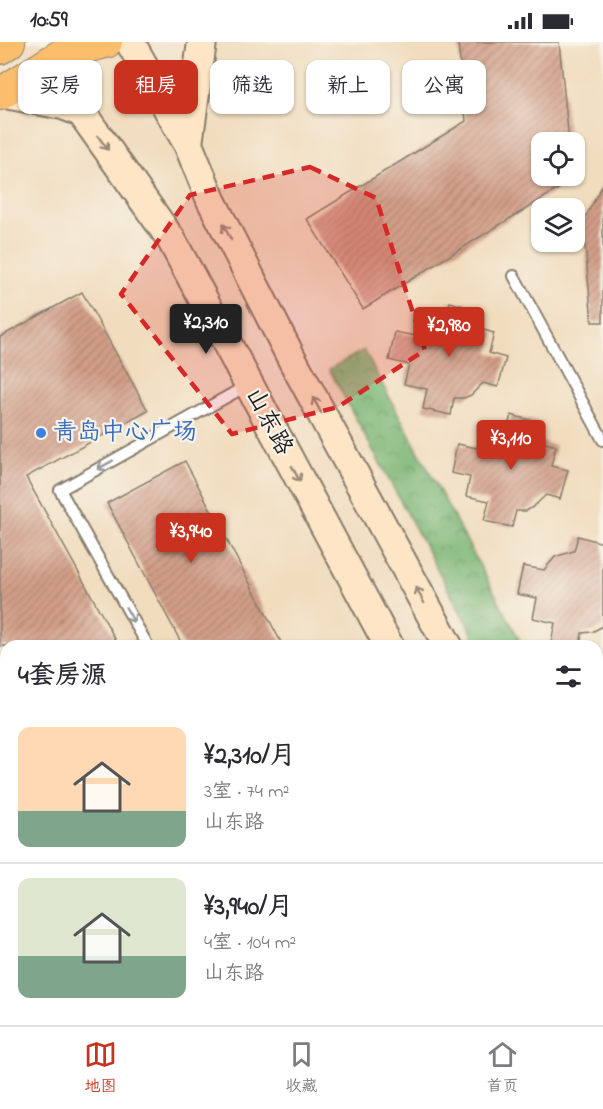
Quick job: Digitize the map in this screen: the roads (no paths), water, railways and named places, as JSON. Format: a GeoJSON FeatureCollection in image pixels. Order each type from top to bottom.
{"type":"FeatureCollection","features":[{"type":"Feature","properties":{"kind":"main road"},"geometry":{"type":"LineString","coordinates":[[0,48],[9,42]]}},
{"type":"Feature","properties":{"kind":"main road"},"geometry":{"type":"LineString","coordinates":[[0,94],[66,47],[106,42]]}},
{"type":"Feature","properties":{"kind":"main road"},"geometry":{"type":"LineString","coordinates":[[130,42],[188,144],[211,200],[293,361],[445,640]]}},
{"type":"Feature","properties":{"kind":"main road"},"geometry":{"type":"LineString","coordinates":[[188,144],[202,42]]}},
{"type":"Feature","properties":{"kind":"main road"},"geometry":{"type":"LineString","coordinates":[[0,94],[18,97]]}},
{"type":"Feature","properties":{"kind":"main road","name":"山东路"},"geometry":{"type":"LineString","coordinates":[[82,114],[171,239],[386,640]]}},
{"type":"Feature","properties":{"kind":"lane"},"geometry":{"type":"LineString","coordinates":[[514,276],[603,440]]}},
{"type":"Feature","properties":{"kind":"lane"},"geometry":{"type":"LineString","coordinates":[[145,640],[60,490],[248,385]]}},
{"type":"Feature","properties":{"kind":"place","name":"青岛中心广场"},"geometry":{"type":"Point","coordinates":[41,433]}}]}
